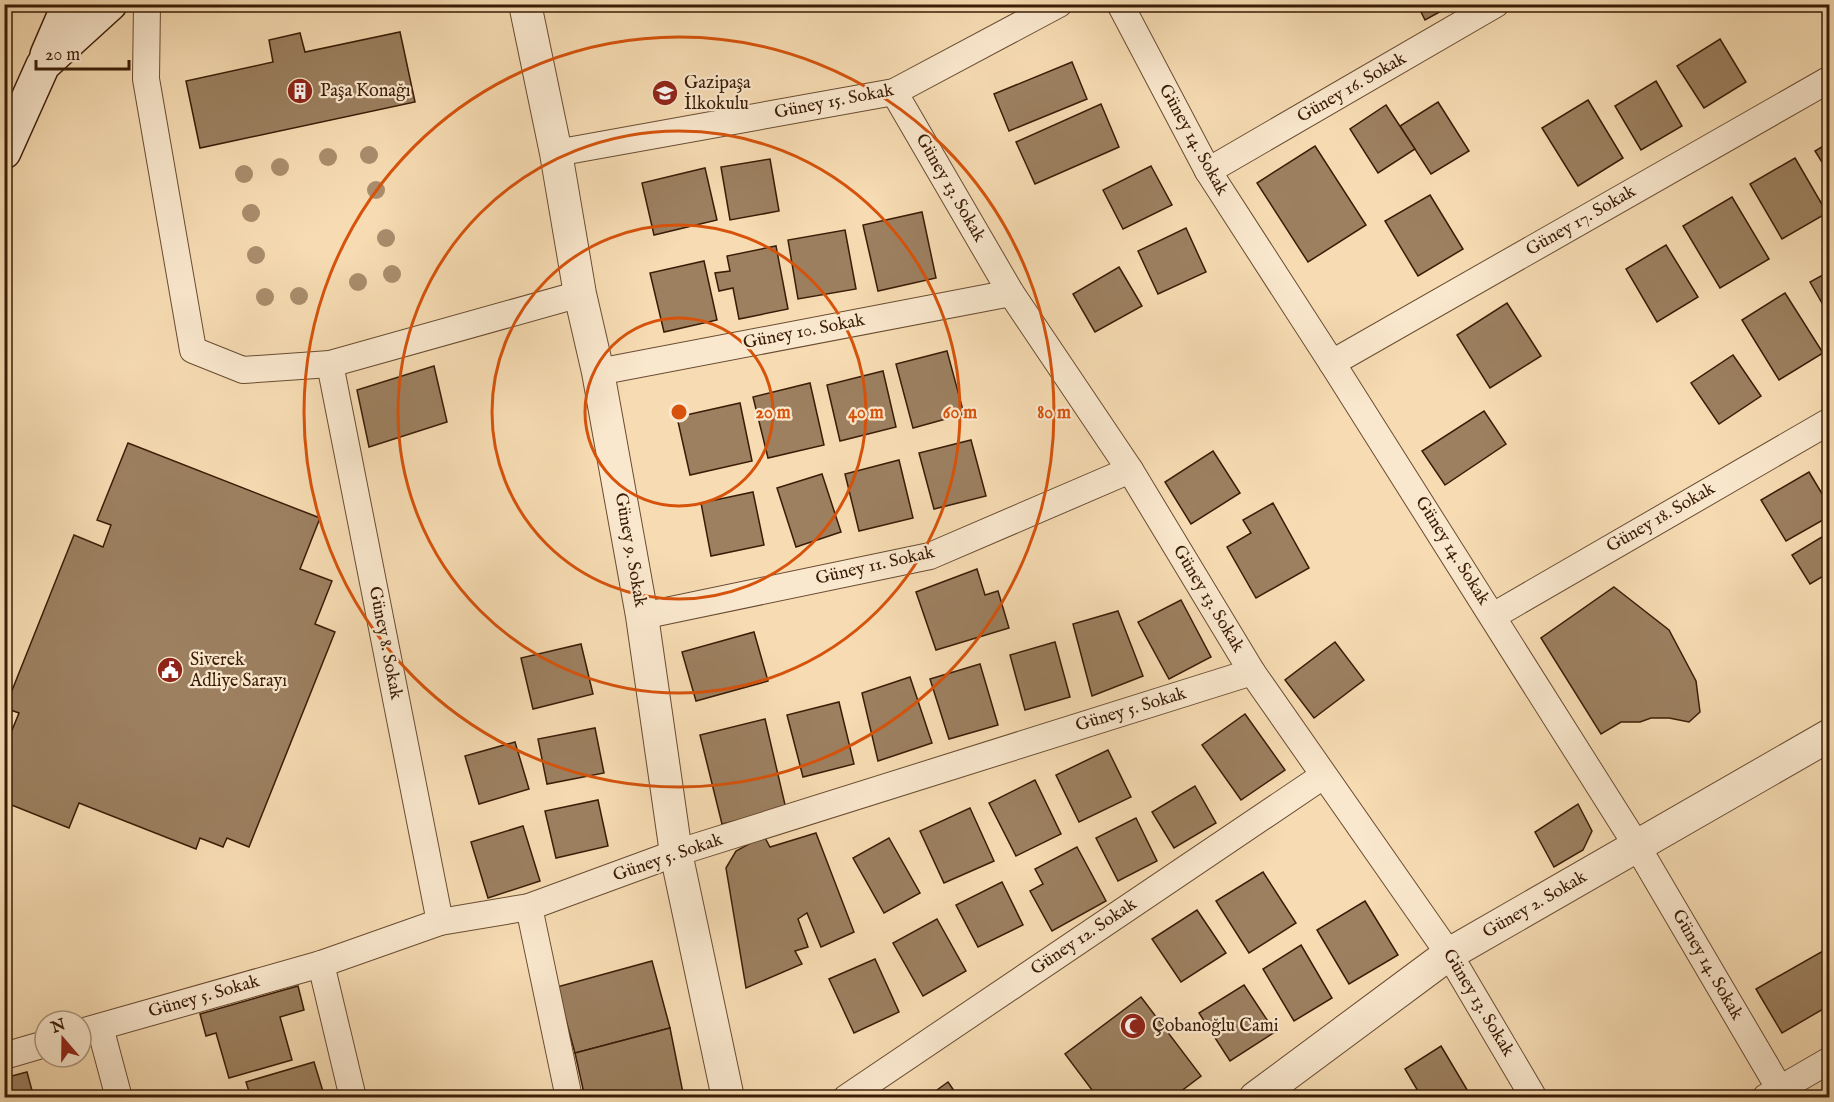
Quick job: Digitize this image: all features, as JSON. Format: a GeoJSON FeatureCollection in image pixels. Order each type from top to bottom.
{"type":"FeatureCollection","features":[{"type":"Feature","properties":{"kind":"main road"},"geometry":{"type":"LineString","coordinates":[[4,152],[69,4]]}},
{"type":"Feature","properties":{"kind":"main road"},"geometry":{"type":"LineString","coordinates":[[43,65],[110,4]]}},
{"type":"Feature","properties":{"kind":"street"},"geometry":{"type":"LineString","coordinates":[[147,4],[146,79],[193,350],[243,370],[330,364],[580,294]]}},
{"type":"Feature","properties":{"kind":"street","name":"Güney 9. Sokak"},"geometry":{"type":"LineString","coordinates":[[525,4],[556,153],[580,294],[598,372],[642,616],[676,853],[728,1098]]}},
{"type":"Feature","properties":{"kind":"street","name":"Güney 15. Sokak"},"geometry":{"type":"LineString","coordinates":[[556,153],[894,92],[1059,4]]}},
{"type":"Feature","properties":{"kind":"street","name":"Güney 14. Sokak"},"geometry":{"type":"LineString","coordinates":[[1120,4],[1208,171],[1493,616],[1637,846],[1777,1095]]}},
{"type":"Feature","properties":{"kind":"street","name":"Güney 16. Sokak"},"geometry":{"type":"LineString","coordinates":[[1208,171],[1496,4]]}},
{"type":"Feature","properties":{"kind":"street","name":"Güney 17. Sokak"},"geometry":{"type":"LineString","coordinates":[[1332,363],[1830,79]]}},
{"type":"Feature","properties":{"kind":"street","name":"Güney 13. Sokak"},"geometry":{"type":"LineString","coordinates":[[894,92],[1011,293],[1130,470],[1252,672],[1449,954],[1534,1098]]}},
{"type":"Feature","properties":{"kind":"street","name":"Güney 10. Sokak"},"geometry":{"type":"LineString","coordinates":[[598,372],[1011,293]]}},
{"type":"Feature","properties":{"kind":"street","name":"Güney 8. Sokak"},"geometry":{"type":"LineString","coordinates":[[330,364],[440,922]]}},
{"type":"Feature","properties":{"kind":"street","name":"Güney 18. Sokak"},"geometry":{"type":"LineString","coordinates":[[1493,616],[1830,421]]}},
{"type":"Feature","properties":{"kind":"street","name":"Güney 11. Sokak"},"geometry":{"type":"LineString","coordinates":[[642,616],[930,556],[1130,470]]}},
{"type":"Feature","properties":{"kind":"street","name":"Güney 5. Sokak"},"geometry":{"type":"LineString","coordinates":[[93,1029],[321,964],[440,922],[530,908],[676,853],[1252,672]]}},
{"type":"Feature","properties":{"kind":"street","name":"Güney 2. Sokak"},"geometry":{"type":"LineString","coordinates":[[1255,1098],[1449,954],[1830,735]]}},
{"type":"Feature","properties":{"kind":"street","name":"Güney 12. Sokak"},"geometry":{"type":"LineString","coordinates":[[846,1098],[1323,776]]}},
{"type":"Feature","properties":{"kind":"street"},"geometry":{"type":"LineString","coordinates":[[530,908],[569,1098]]}},
{"type":"Feature","properties":{"kind":"street"},"geometry":{"type":"LineString","coordinates":[[321,964],[353,1098]]}},
{"type":"Feature","properties":{"kind":"street"},"geometry":{"type":"LineString","coordinates":[[93,1035],[119,1098]]}},
{"type":"Feature","properties":{"kind":"street"},"geometry":{"type":"LineString","coordinates":[[4,1056],[33,1048]]}},
{"type":"Feature","properties":{"kind":"street"},"geometry":{"type":"LineString","coordinates":[[1777,1095],[1830,1060]]}},
{"type":"Feature","properties":{"kind":"building"},"geometry":{"type":"Polygon","coordinates":[[[1417,4],[1454,4],[1425,20],[1417,4]]]}},
{"type":"Feature","properties":{"kind":"building","name":"Paşa Konağı"},"geometry":{"type":"Polygon","coordinates":[[[400,32],[415,102],[200,148],[186,81],[273,62],[269,40],[300,33],[305,52],[400,32]]]}},
{"type":"Feature","properties":{"kind":"building"},"geometry":{"type":"Polygon","coordinates":[[[1720,39],[1746,82],[1704,108],[1677,66],[1720,39]]]}},
{"type":"Feature","properties":{"kind":"building"},"geometry":{"type":"Polygon","coordinates":[[[1072,62],[1087,99],[1009,131],[994,94],[1072,62]]]}},
{"type":"Feature","properties":{"kind":"building"},"geometry":{"type":"Polygon","coordinates":[[[1656,81],[1682,126],[1641,150],[1615,106],[1656,81]]]}},
{"type":"Feature","properties":{"kind":"building"},"geometry":{"type":"Polygon","coordinates":[[[1588,100],[1623,158],[1578,186],[1542,128],[1588,100]]]}},
{"type":"Feature","properties":{"kind":"building"},"geometry":{"type":"Polygon","coordinates":[[[1438,102],[1469,151],[1431,174],[1400,126],[1438,102]]]}},
{"type":"Feature","properties":{"kind":"building"},"geometry":{"type":"Polygon","coordinates":[[[1101,104],[1119,147],[1035,184],[1016,142],[1101,104]]]}},
{"type":"Feature","properties":{"kind":"building"},"geometry":{"type":"Polygon","coordinates":[[[1386,105],[1415,149],[1378,173],[1350,129],[1386,105]]]}},
{"type":"Feature","properties":{"kind":"building"},"geometry":{"type":"Polygon","coordinates":[[[1830,142],[1830,175],[1815,151],[1830,142]]]}},
{"type":"Feature","properties":{"kind":"building"},"geometry":{"type":"Polygon","coordinates":[[[1315,146],[1366,225],[1308,262],[1257,183],[1315,146]]]}},
{"type":"Feature","properties":{"kind":"building"},"geometry":{"type":"Polygon","coordinates":[[[1795,158],[1827,213],[1782,239],[1750,184],[1795,158]]]}},
{"type":"Feature","properties":{"kind":"building"},"geometry":{"type":"Polygon","coordinates":[[[770,159],[779,211],[730,220],[721,167],[770,159]]]}},
{"type":"Feature","properties":{"kind":"building"},"geometry":{"type":"Polygon","coordinates":[[[1151,166],[1172,205],[1123,229],[1103,190],[1151,166]]]}},
{"type":"Feature","properties":{"kind":"building"},"geometry":{"type":"Polygon","coordinates":[[[705,168],[717,220],[654,235],[642,183],[705,168]]]}},
{"type":"Feature","properties":{"kind":"building"},"geometry":{"type":"Polygon","coordinates":[[[1430,195],[1463,249],[1418,276],[1385,221],[1430,195]]]}},
{"type":"Feature","properties":{"kind":"building"},"geometry":{"type":"Polygon","coordinates":[[[1732,197],[1769,259],[1720,288],[1683,226],[1732,197]]]}},
{"type":"Feature","properties":{"kind":"building"},"geometry":{"type":"Polygon","coordinates":[[[922,212],[936,278],[878,291],[863,225],[922,212]]]}},
{"type":"Feature","properties":{"kind":"building"},"geometry":{"type":"Polygon","coordinates":[[[1186,228],[1206,272],[1158,294],[1138,251],[1186,228]]]}},
{"type":"Feature","properties":{"kind":"building"},"geometry":{"type":"Polygon","coordinates":[[[845,230],[856,289],[798,299],[788,240],[845,230]]]}},
{"type":"Feature","properties":{"kind":"building"},"geometry":{"type":"Polygon","coordinates":[[[1666,245],[1698,297],[1657,322],[1626,269],[1666,245]]]}},
{"type":"Feature","properties":{"kind":"building"},"geometry":{"type":"Polygon","coordinates":[[[776,246],[788,309],[739,319],[733,288],[719,291],[715,273],[730,271],[727,256],[776,246]]]}},
{"type":"Feature","properties":{"kind":"building"},"geometry":{"type":"Polygon","coordinates":[[[704,261],[717,320],[664,332],[650,273],[704,261]]]}},
{"type":"Feature","properties":{"kind":"building"},"geometry":{"type":"Polygon","coordinates":[[[1119,267],[1142,306],[1095,332],[1073,294],[1119,267]]]}},
{"type":"Feature","properties":{"kind":"building"},"geometry":{"type":"Polygon","coordinates":[[[1830,271],[1830,317],[1810,282],[1830,271]]]}},
{"type":"Feature","properties":{"kind":"building"},"geometry":{"type":"Polygon","coordinates":[[[1785,293],[1823,353],[1779,380],[1742,320],[1785,293]]]}},
{"type":"Feature","properties":{"kind":"building"},"geometry":{"type":"Polygon","coordinates":[[[1507,303],[1541,356],[1490,388],[1457,335],[1507,303]]]}},
{"type":"Feature","properties":{"kind":"building"},"geometry":{"type":"Polygon","coordinates":[[[947,351],[964,414],[913,428],[896,364],[947,351]]]}},
{"type":"Feature","properties":{"kind":"building"},"geometry":{"type":"Polygon","coordinates":[[[1733,355],[1761,396],[1719,424],[1691,383],[1733,355]]]}},
{"type":"Feature","properties":{"kind":"building"},"geometry":{"type":"Polygon","coordinates":[[[434,366],[447,422],[369,447],[357,390],[434,366]]]}},
{"type":"Feature","properties":{"kind":"building"},"geometry":{"type":"Polygon","coordinates":[[[883,371],[896,427],[840,441],[827,385],[883,371]]]}},
{"type":"Feature","properties":{"kind":"building"},"geometry":{"type":"Polygon","coordinates":[[[810,383],[824,445],[768,458],[753,397],[810,383]]]}},
{"type":"Feature","properties":{"kind":"building"},"geometry":{"type":"Polygon","coordinates":[[[740,403],[752,461],[690,475],[677,417],[740,403]]]}},
{"type":"Feature","properties":{"kind":"building"},"geometry":{"type":"Polygon","coordinates":[[[1484,411],[1506,444],[1445,485],[1422,451],[1484,411]]]}},
{"type":"Feature","properties":{"kind":"building"},"geometry":{"type":"Polygon","coordinates":[[[971,440],[986,496],[934,509],[919,453],[971,440]]]}},
{"type":"Feature","properties":{"kind":"building","name":"Siverek Adliye Sarayı"},"geometry":{"type":"Polygon","coordinates":[[[128,443],[320,518],[300,569],[332,581],[315,624],[335,632],[249,847],[227,838],[223,847],[200,838],[196,849],[79,803],[69,828],[4,802],[4,750],[19,713],[5,708],[74,535],[103,547],[111,525],[97,520],[128,443]]]}},
{"type":"Feature","properties":{"kind":"building"},"geometry":{"type":"Polygon","coordinates":[[[1213,451],[1240,493],[1191,524],[1165,482],[1213,451]]]}},
{"type":"Feature","properties":{"kind":"building"},"geometry":{"type":"Polygon","coordinates":[[[899,460],[913,518],[859,531],[845,474],[899,460]]]}},
{"type":"Feature","properties":{"kind":"building"},"geometry":{"type":"Polygon","coordinates":[[[1809,472],[1830,507],[1830,516],[1786,541],[1761,500],[1809,472]]]}},
{"type":"Feature","properties":{"kind":"building"},"geometry":{"type":"Polygon","coordinates":[[[822,474],[841,532],[796,547],[777,488],[822,474]]]}},
{"type":"Feature","properties":{"kind":"building"},"geometry":{"type":"Polygon","coordinates":[[[753,492],[764,545],[711,556],[701,503],[753,492]]]}},
{"type":"Feature","properties":{"kind":"building"},"geometry":{"type":"Polygon","coordinates":[[[1273,503],[1309,568],[1256,598],[1227,547],[1251,533],[1243,520],[1273,503]]]}},
{"type":"Feature","properties":{"kind":"building"},"geometry":{"type":"Polygon","coordinates":[[[1830,532],[1830,572],[1810,584],[1792,555],[1830,532]]]}},
{"type":"Feature","properties":{"kind":"building"},"geometry":{"type":"Polygon","coordinates":[[[977,569],[985,595],[998,591],[1009,628],[936,650],[916,592],[977,569]]]}},
{"type":"Feature","properties":{"kind":"building"},"geometry":{"type":"Polygon","coordinates":[[[1614,587],[1669,630],[1696,681],[1700,712],[1689,722],[1669,718],[1651,718],[1640,722],[1621,722],[1601,734],[1541,638],[1614,587]]]}},
{"type":"Feature","properties":{"kind":"building"},"geometry":{"type":"Polygon","coordinates":[[[1181,600],[1211,657],[1169,679],[1138,622],[1181,600]]]}},
{"type":"Feature","properties":{"kind":"building"},"geometry":{"type":"Polygon","coordinates":[[[1118,611],[1143,676],[1092,696],[1073,624],[1118,611]]]}},
{"type":"Feature","properties":{"kind":"building"},"geometry":{"type":"Polygon","coordinates":[[[754,632],[768,681],[696,701],[682,652],[754,632]]]}},
{"type":"Feature","properties":{"kind":"building"},"geometry":{"type":"Polygon","coordinates":[[[1055,642],[1070,697],[1025,710],[1010,655],[1055,642]]]}},
{"type":"Feature","properties":{"kind":"building"},"geometry":{"type":"Polygon","coordinates":[[[1335,642],[1364,680],[1314,718],[1285,680],[1335,642]]]}},
{"type":"Feature","properties":{"kind":"building"},"geometry":{"type":"Polygon","coordinates":[[[581,644],[593,694],[533,709],[521,658],[581,644]]]}},
{"type":"Feature","properties":{"kind":"building"},"geometry":{"type":"Polygon","coordinates":[[[980,664],[998,725],[949,739],[930,679],[980,664]]]}},
{"type":"Feature","properties":{"kind":"building"},"geometry":{"type":"Polygon","coordinates":[[[910,677],[932,743],[878,761],[862,693],[910,677]]]}},
{"type":"Feature","properties":{"kind":"building"},"geometry":{"type":"Polygon","coordinates":[[[839,702],[854,764],[803,777],[787,715],[839,702]]]}},
{"type":"Feature","properties":{"kind":"building"},"geometry":{"type":"Polygon","coordinates":[[[1245,714],[1285,770],[1241,800],[1202,745],[1245,714]]]}},
{"type":"Feature","properties":{"kind":"building"},"geometry":{"type":"Polygon","coordinates":[[[765,719],[786,809],[722,824],[700,735],[765,719]]]}},
{"type":"Feature","properties":{"kind":"building"},"geometry":{"type":"Polygon","coordinates":[[[595,728],[604,773],[547,784],[538,739],[595,728]]]}},
{"type":"Feature","properties":{"kind":"building"},"geometry":{"type":"Polygon","coordinates":[[[515,742],[529,789],[479,804],[465,756],[515,742]]]}},
{"type":"Feature","properties":{"kind":"building"},"geometry":{"type":"Polygon","coordinates":[[[1108,750],[1131,797],[1079,822],[1056,775],[1108,750]]]}},
{"type":"Feature","properties":{"kind":"building"},"geometry":{"type":"Polygon","coordinates":[[[1035,780],[1061,834],[1016,856],[989,803],[1035,780]]]}},
{"type":"Feature","properties":{"kind":"building"},"geometry":{"type":"Polygon","coordinates":[[[1195,786],[1216,823],[1174,848],[1152,812],[1195,786]]]}},
{"type":"Feature","properties":{"kind":"building"},"geometry":{"type":"Polygon","coordinates":[[[598,800],[608,846],[556,858],[545,811],[598,800]]]}},
{"type":"Feature","properties":{"kind":"building"},"geometry":{"type":"Polygon","coordinates":[[[1578,804],[1592,831],[1583,850],[1554,867],[1535,832],[1578,804]]]}},
{"type":"Feature","properties":{"kind":"building"},"geometry":{"type":"Polygon","coordinates":[[[970,808],[994,861],[944,883],[920,831],[970,808]]]}},
{"type":"Feature","properties":{"kind":"building"},"geometry":{"type":"Polygon","coordinates":[[[1136,818],[1157,861],[1118,881],[1096,838],[1136,818]]]}},
{"type":"Feature","properties":{"kind":"building"},"geometry":{"type":"Polygon","coordinates":[[[523,826],[540,881],[488,898],[471,842],[523,826]]]}},
{"type":"Feature","properties":{"kind":"building"},"geometry":{"type":"Polygon","coordinates":[[[816,833],[854,932],[821,947],[807,913],[798,919],[808,947],[795,951],[802,964],[746,988],[726,868],[736,851],[764,836],[770,847],[816,833]]]}},
{"type":"Feature","properties":{"kind":"building"},"geometry":{"type":"Polygon","coordinates":[[[889,838],[920,893],[884,913],[853,858],[889,838]]]}},
{"type":"Feature","properties":{"kind":"building"},"geometry":{"type":"Polygon","coordinates":[[[1077,847],[1106,901],[1052,931],[1030,891],[1043,884],[1035,869],[1077,847]]]}},
{"type":"Feature","properties":{"kind":"building"},"geometry":{"type":"Polygon","coordinates":[[[1263,872],[1296,923],[1249,953],[1216,901],[1263,872]]]}},
{"type":"Feature","properties":{"kind":"building"},"geometry":{"type":"Polygon","coordinates":[[[1002,882],[1023,925],[978,947],[956,905],[1002,882]]]}},
{"type":"Feature","properties":{"kind":"building"},"geometry":{"type":"Polygon","coordinates":[[[1365,901],[1398,955],[1349,984],[1317,930],[1365,901]]]}},
{"type":"Feature","properties":{"kind":"building"},"geometry":{"type":"Polygon","coordinates":[[[1197,910],[1226,953],[1181,982],[1152,939],[1197,910]]]}},
{"type":"Feature","properties":{"kind":"building"},"geometry":{"type":"Polygon","coordinates":[[[937,919],[966,971],[923,996],[893,943],[937,919]]]}},
{"type":"Feature","properties":{"kind":"building"},"geometry":{"type":"Polygon","coordinates":[[[1301,945],[1332,998],[1294,1021],[1263,969],[1301,945]]]}},
{"type":"Feature","properties":{"kind":"building"},"geometry":{"type":"Polygon","coordinates":[[[1830,947],[1830,1005],[1782,1033],[1756,989],[1830,947]]]}},
{"type":"Feature","properties":{"kind":"building"},"geometry":{"type":"Polygon","coordinates":[[[875,959],[899,1012],[854,1033],[829,979],[875,959]]]}},
{"type":"Feature","properties":{"kind":"building"},"geometry":{"type":"Polygon","coordinates":[[[652,961],[670,1028],[575,1053],[557,987],[652,961]]]}},
{"type":"Feature","properties":{"kind":"building"},"geometry":{"type":"Polygon","coordinates":[[[1244,985],[1275,1032],[1230,1061],[1199,1013],[1244,985]]]}},
{"type":"Feature","properties":{"kind":"building"},"geometry":{"type":"Polygon","coordinates":[[[298,986],[304,1010],[280,1017],[292,1060],[229,1078],[216,1033],[206,1036],[200,1014],[298,986]]]}},
{"type":"Feature","properties":{"kind":"building","name":"Çobanoğlu Cami"},"geometry":{"type":"Polygon","coordinates":[[[1141,997],[1201,1076],[1172,1098],[1098,1098],[1065,1054],[1141,997]]]}},
{"type":"Feature","properties":{"kind":"building"},"geometry":{"type":"Polygon","coordinates":[[[670,1028],[683,1093],[667,1098],[585,1098],[575,1053],[670,1028]]]}},
{"type":"Feature","properties":{"kind":"building"},"geometry":{"type":"Polygon","coordinates":[[[1441,1046],[1472,1098],[1422,1098],[1405,1069],[1441,1046]]]}},
{"type":"Feature","properties":{"kind":"building"},"geometry":{"type":"Polygon","coordinates":[[[314,1062],[325,1098],[251,1098],[246,1082],[314,1062]]]}},
{"type":"Feature","properties":{"kind":"building"},"geometry":{"type":"Polygon","coordinates":[[[27,1072],[34,1098],[4,1098],[4,1078],[27,1072]]]}},
{"type":"Feature","properties":{"kind":"building"},"geometry":{"type":"Polygon","coordinates":[[[948,1082],[959,1098],[926,1098],[948,1082]]]}},
{"type":"Feature","properties":{"kind":"place","name":"Paşa Konağı"},"geometry":{"type":"Point","coordinates":[300,91]}},
{"type":"Feature","properties":{"kind":"place","name":"Gazipaşa İlkokulu"},"geometry":{"type":"Point","coordinates":[665,93]}},
{"type":"Feature","properties":{"kind":"place","name":"Siverek Adliye Sarayı"},"geometry":{"type":"Point","coordinates":[170,670]}},
{"type":"Feature","properties":{"kind":"place","name":"Çobanoğlu Cami"},"geometry":{"type":"Point","coordinates":[1133,1026]}}]}
